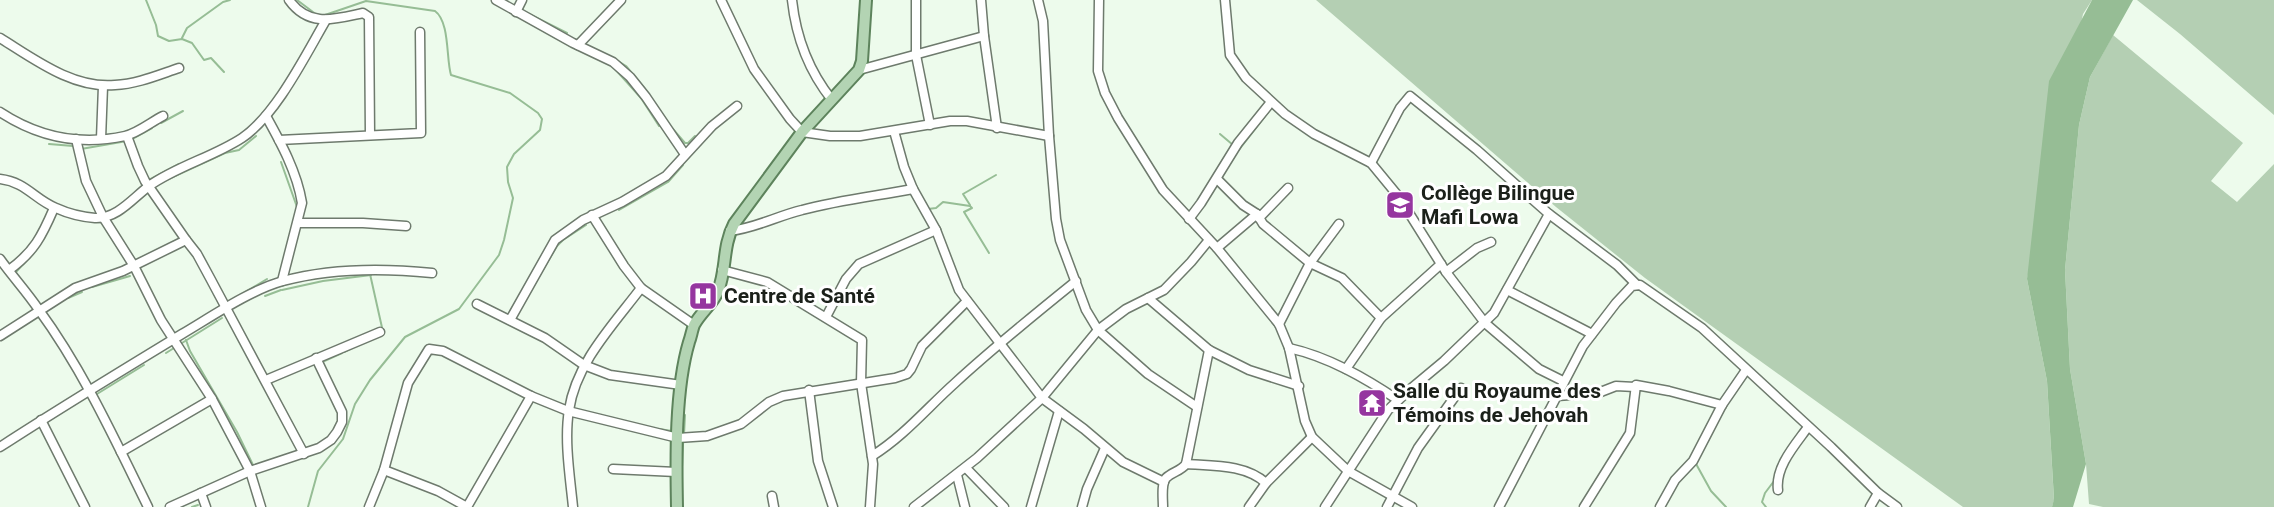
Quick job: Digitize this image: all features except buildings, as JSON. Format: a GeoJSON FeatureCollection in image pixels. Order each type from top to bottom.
{"type":"FeatureCollection","features":[{"type":"Feature","properties":{"kind":"main road"},"geometry":{"type":"LineString","coordinates":[[677,507],[676,472],[681,385],[684,360],[694,325],[719,290],[726,241],[748,203],[776,170],[802,132],[860,70],[866,0]]}},
{"type":"Feature","properties":{"kind":"street"},"geometry":{"type":"LineString","coordinates":[[289,0],[308,16],[326,21],[363,13],[369,16],[370,135]]}},
{"type":"Feature","properties":{"kind":"street"},"geometry":{"type":"LineString","coordinates":[[496,0],[613,62],[630,77],[684,153]]}},
{"type":"Feature","properties":{"kind":"street"},"geometry":{"type":"LineString","coordinates":[[516,12],[522,0]]}},
{"type":"Feature","properties":{"kind":"street"},"geometry":{"type":"LineString","coordinates":[[578,45],[621,0]]}},
{"type":"Feature","properties":{"kind":"street"},"geometry":{"type":"LineString","coordinates":[[721,0],[754,69],[789,119],[802,132],[848,136],[950,121],[967,121],[1049,136]]}},
{"type":"Feature","properties":{"kind":"street"},"geometry":{"type":"LineString","coordinates":[[792,0],[797,32],[809,64],[832,99]]}},
{"type":"Feature","properties":{"kind":"street"},"geometry":{"type":"LineString","coordinates":[[916,0],[916,55],[930,125]]}},
{"type":"Feature","properties":{"kind":"street"},"geometry":{"type":"LineString","coordinates":[[981,0],[997,128]]}},
{"type":"Feature","properties":{"kind":"street"},"geometry":{"type":"LineString","coordinates":[[1038,0],[1043,21],[1056,219],[1060,240],[1086,310],[1098,330],[1148,374],[1197,407]]}},
{"type":"Feature","properties":{"kind":"street"},"geometry":{"type":"LineString","coordinates":[[1099,0],[1098,71],[1105,93],[1163,190],[1216,248],[1279,324],[1289,348],[1305,421],[1312,437],[1348,471],[1412,507]]}},
{"type":"Feature","properties":{"kind":"street"},"geometry":{"type":"LineString","coordinates":[[1225,0],[1230,54],[1246,78],[1271,102],[1314,134],[1371,163],[1399,197],[1444,268],[1485,323],[1539,369],[1563,381]]}},
{"type":"Feature","properties":{"kind":"street"},"geometry":{"type":"LineString","coordinates":[[0,179],[26,187],[54,208],[80,215],[103,217],[128,205],[148,187],[169,174],[242,138],[266,116],[326,21]]}},
{"type":"Feature","properties":{"kind":"street"},"geometry":{"type":"LineString","coordinates":[[279,140],[421,134],[420,32]]}},
{"type":"Feature","properties":{"kind":"street"},"geometry":{"type":"LineString","coordinates":[[860,70],[984,36]]}},
{"type":"Feature","properties":{"kind":"street"},"geometry":{"type":"LineString","coordinates":[[0,38],[76,81],[103,86],[143,81],[179,68]]}},
{"type":"Feature","properties":{"kind":"street"},"geometry":{"type":"LineString","coordinates":[[101,139],[103,86]]}},
{"type":"Feature","properties":{"kind":"street"},"geometry":{"type":"LineString","coordinates":[[1371,163],[1400,108],[1410,96],[1477,150],[1549,214],[1617,265],[1636,284],[1702,328],[1897,507]]}},
{"type":"Feature","properties":{"kind":"street"},"geometry":{"type":"LineString","coordinates":[[1189,219],[1238,143],[1271,102]]}},
{"type":"Feature","properties":{"kind":"street"},"geometry":{"type":"LineString","coordinates":[[510,320],[555,240],[571,227],[622,202],[666,176],[684,153],[737,106]]}},
{"type":"Feature","properties":{"kind":"street"},"geometry":{"type":"LineString","coordinates":[[0,112],[19,124],[45,135],[76,139],[127,136],[163,116]]}},
{"type":"Feature","properties":{"kind":"street"},"geometry":{"type":"LineString","coordinates":[[266,116],[279,140],[301,194],[301,212],[282,281]]}},
{"type":"Feature","properties":{"kind":"street"},"geometry":{"type":"LineString","coordinates":[[894,131],[904,167],[913,189],[936,230],[959,291],[1042,398],[1123,462],[1164,482]]}},
{"type":"Feature","properties":{"kind":"street"},"geometry":{"type":"LineString","coordinates":[[127,136],[148,187],[197,254],[304,454]]}},
{"type":"Feature","properties":{"kind":"street"},"geometry":{"type":"LineString","coordinates":[[76,139],[86,181],[103,217],[134,266],[173,339],[212,399],[250,471],[261,507]]}},
{"type":"Feature","properties":{"kind":"street"},"geometry":{"type":"LineString","coordinates":[[1217,178],[1282,241],[1310,263],[1342,278],[1381,318]]}},
{"type":"Feature","properties":{"kind":"street"},"geometry":{"type":"LineString","coordinates":[[730,231],[757,226],[799,210],[913,189]]}},
{"type":"Feature","properties":{"kind":"street"},"geometry":{"type":"LineString","coordinates":[[1216,248],[1258,216],[1288,189]]}},
{"type":"Feature","properties":{"kind":"street"},"geometry":{"type":"LineString","coordinates":[[54,208],[43,234],[33,249],[3,264],[40,310],[89,391],[148,507]]}},
{"type":"Feature","properties":{"kind":"street"},"geometry":{"type":"LineString","coordinates":[[1325,507],[1373,430],[1398,400],[1494,313],[1549,214]]}},
{"type":"Feature","properties":{"kind":"street"},"geometry":{"type":"LineString","coordinates":[[592,215],[624,266],[641,288],[694,325]]}},
{"type":"Feature","properties":{"kind":"street"},"geometry":{"type":"LineString","coordinates":[[298,223],[363,223],[406,226]]}},
{"type":"Feature","properties":{"kind":"street"},"geometry":{"type":"LineString","coordinates":[[1279,324],[1310,263],[1339,224]]}},
{"type":"Feature","properties":{"kind":"street"},"geometry":{"type":"LineString","coordinates":[[826,317],[846,279],[859,264],[936,230]]}},
{"type":"Feature","properties":{"kind":"street"},"geometry":{"type":"LineString","coordinates":[[0,336],[75,288],[134,266],[186,240]]}},
{"type":"Feature","properties":{"kind":"street"},"geometry":{"type":"LineString","coordinates":[[914,507],[966,468],[1042,398],[1098,330],[1126,309],[1164,290],[1209,240]]}},
{"type":"Feature","properties":{"kind":"street"},"geometry":{"type":"LineString","coordinates":[[1346,369],[1381,318],[1444,268],[1491,242]]}},
{"type":"Feature","properties":{"kind":"street"},"geometry":{"type":"LineString","coordinates":[[0,447],[173,339],[226,308],[282,281],[328,273],[366,270],[432,273]]}},
{"type":"Feature","properties":{"kind":"street"},"geometry":{"type":"LineString","coordinates":[[723,270],[767,282],[862,340],[861,383],[872,456],[873,481],[870,507]]}},
{"type":"Feature","properties":{"kind":"street"},"geometry":{"type":"LineString","coordinates":[[872,456],[903,434],[926,409],[999,343],[1076,282]]}},
{"type":"Feature","properties":{"kind":"street"},"geometry":{"type":"LineString","coordinates":[[1499,507],[1563,381],[1592,334],[1616,303],[1636,284]]}},
{"type":"Feature","properties":{"kind":"street"},"geometry":{"type":"LineString","coordinates":[[573,507],[568,457],[568,411],[584,365],[641,288]]}},
{"type":"Feature","properties":{"kind":"street"},"geometry":{"type":"LineString","coordinates":[[1507,290],[1592,334]]}},
{"type":"Feature","properties":{"kind":"street"},"geometry":{"type":"LineString","coordinates":[[1148,298],[1209,350],[1249,370],[1299,386]]}},
{"type":"Feature","properties":{"kind":"street"},"geometry":{"type":"LineString","coordinates":[[372,506],[408,382],[429,349],[453,355],[531,396],[568,411],[678,438],[707,436],[741,424],[769,402],[783,396],[808,390],[895,378],[907,374],[912,369],[922,346],[967,301]]}},
{"type":"Feature","properties":{"kind":"street"},"geometry":{"type":"LineString","coordinates":[[477,304],[554,344],[584,365],[610,375],[681,385]]}},
{"type":"Feature","properties":{"kind":"street"},"geometry":{"type":"LineString","coordinates":[[266,380],[380,332]]}},
{"type":"Feature","properties":{"kind":"street"},"geometry":{"type":"LineString","coordinates":[[1289,348],[1316,355],[1346,369],[1398,400]]}},
{"type":"Feature","properties":{"kind":"street"},"geometry":{"type":"LineString","coordinates":[[1163,507],[1164,482],[1167,477],[1181,471],[1186,464],[1209,350]]}},
{"type":"Feature","properties":{"kind":"street"},"geometry":{"type":"LineString","coordinates":[[170,507],[250,471],[304,454],[331,440],[342,422],[342,412],[316,358]]}},
{"type":"Feature","properties":{"kind":"street"},"geometry":{"type":"LineString","coordinates":[[1660,507],[1675,480],[1693,461],[1722,405],[1746,370]]}},
{"type":"Feature","properties":{"kind":"street"},"geometry":{"type":"LineString","coordinates":[[1557,396],[1598,393],[1616,386],[1635,387],[1638,385],[1722,405]]}},
{"type":"Feature","properties":{"kind":"street"},"geometry":{"type":"LineString","coordinates":[[1584,507],[1630,433],[1635,387]]}},
{"type":"Feature","properties":{"kind":"street"},"geometry":{"type":"LineString","coordinates":[[1387,507],[1418,448],[1461,388]]}},
{"type":"Feature","properties":{"kind":"street"},"geometry":{"type":"LineString","coordinates":[[808,390],[818,461],[833,507]]}},
{"type":"Feature","properties":{"kind":"street"},"geometry":{"type":"LineString","coordinates":[[384,470],[429,487],[467,507],[531,396]]}},
{"type":"Feature","properties":{"kind":"street"},"geometry":{"type":"LineString","coordinates":[[121,452],[212,399]]}},
{"type":"Feature","properties":{"kind":"street"},"geometry":{"type":"LineString","coordinates":[[1031,507],[1059,411]]}},
{"type":"Feature","properties":{"kind":"street"},"geometry":{"type":"LineString","coordinates":[[41,420],[85,507]]}},
{"type":"Feature","properties":{"kind":"street"},"geometry":{"type":"LineString","coordinates":[[1778,490],[1779,475],[1790,451],[1808,427]]}},
{"type":"Feature","properties":{"kind":"street"},"geometry":{"type":"LineString","coordinates":[[1249,507],[1266,483],[1312,437]]}},
{"type":"Feature","properties":{"kind":"street"},"geometry":{"type":"LineString","coordinates":[[1082,507],[1087,489],[1105,448]]}},
{"type":"Feature","properties":{"kind":"street"},"geometry":{"type":"LineString","coordinates":[[1186,464],[1234,468],[1253,474],[1266,483]]}},
{"type":"Feature","properties":{"kind":"street"},"geometry":{"type":"LineString","coordinates":[[966,468],[1004,507]]}},
{"type":"Feature","properties":{"kind":"street"},"geometry":{"type":"LineString","coordinates":[[613,469],[676,472]]}},
{"type":"Feature","properties":{"kind":"street"},"geometry":{"type":"LineString","coordinates":[[957,475],[965,507]]}},
{"type":"Feature","properties":{"kind":"street"},"geometry":{"type":"LineString","coordinates":[[1870,507],[1878,492]]}},
{"type":"Feature","properties":{"kind":"street"},"geometry":{"type":"LineString","coordinates":[[201,493],[206,507]]}},
{"type":"Feature","properties":{"kind":"street"},"geometry":{"type":"LineString","coordinates":[[772,496],[774,507]]}},
{"type":"Feature","properties":{"kind":"shaded area"},"geometry":{"type":"Polygon","coordinates":[[[1316,0],[2092,0],[2083,14],[2027,279],[2047,381],[2054,500],[2052,507],[1963,507],[1645,278],[1556,207],[1316,0]]]}},
{"type":"Feature","properties":{"kind":"shaded area"},"geometry":{"type":"Polygon","coordinates":[[[2092,0],[2133,0],[2090,77],[2079,125],[2065,270],[2070,369],[2086,464],[2073,507],[2052,507],[2054,499],[2047,381],[2027,279],[2049,81],[2092,0]]]}},
{"type":"Feature","properties":{"kind":"shaded area"},"geometry":{"type":"Polygon","coordinates":[[[2137,0],[2274,0],[2274,115],[2180,34],[2137,0]]]}},
{"type":"Feature","properties":{"kind":"shaded area"},"geometry":{"type":"Polygon","coordinates":[[[2113,35],[2243,143],[2211,181],[2237,202],[2274,164],[2274,507],[2103,507],[2089,504],[2086,464],[2070,369],[2065,270],[2079,125],[2090,77],[2113,35]]]}},
{"type":"Feature","properties":{"kind":"waterway"},"geometry":{"type":"LineString","coordinates":[[146,0],[158,36],[169,41],[182,39],[192,43],[204,60],[211,58],[224,72]]}},
{"type":"Feature","properties":{"kind":"waterway"},"geometry":{"type":"LineString","coordinates":[[182,38],[187,28],[223,2],[230,0]]}},
{"type":"Feature","properties":{"kind":"waterway"},"geometry":{"type":"LineString","coordinates":[[297,0],[317,15]]}},
{"type":"Feature","properties":{"kind":"waterway"},"geometry":{"type":"LineString","coordinates":[[308,507],[318,471],[343,439],[355,404],[370,380],[405,337],[459,309],[499,255],[513,198],[508,182],[507,167],[514,154],[540,130],[542,119],[538,113],[510,93],[451,75],[443,23],[435,11],[366,1],[325,15]]}},
{"type":"Feature","properties":{"kind":"waterway"},"geometry":{"type":"LineString","coordinates":[[529,14],[567,33]]}},
{"type":"Feature","properties":{"kind":"waterway"},"geometry":{"type":"LineString","coordinates":[[618,61],[626,66],[645,89]]}},
{"type":"Feature","properties":{"kind":"waterway"},"geometry":{"type":"LineString","coordinates":[[615,69],[641,98],[659,126]]}},
{"type":"Feature","properties":{"kind":"waterway"},"geometry":{"type":"LineString","coordinates":[[1237,150],[1270,110]]}},
{"type":"Feature","properties":{"kind":"waterway"},"geometry":{"type":"LineString","coordinates":[[161,123],[183,111]]}},
{"type":"Feature","properties":{"kind":"waterway"},"geometry":{"type":"LineString","coordinates":[[132,139],[152,128]]}},
{"type":"Feature","properties":{"kind":"waterway"},"geometry":{"type":"LineString","coordinates":[[672,128],[685,143],[695,136]]}},
{"type":"Feature","properties":{"kind":"waterway"},"geometry":{"type":"LineString","coordinates":[[1220,134],[1233,145]]}},
{"type":"Feature","properties":{"kind":"waterway"},"geometry":{"type":"LineString","coordinates":[[162,182],[225,153],[239,150],[256,136]]}},
{"type":"Feature","properties":{"kind":"waterway"},"geometry":{"type":"LineString","coordinates":[[81,149],[127,141]]}},
{"type":"Feature","properties":{"kind":"waterway"},"geometry":{"type":"LineString","coordinates":[[49,144],[73,146]]}},
{"type":"Feature","properties":{"kind":"waterway"},"geometry":{"type":"LineString","coordinates":[[281,162],[297,207]]}},
{"type":"Feature","properties":{"kind":"waterway"},"geometry":{"type":"LineString","coordinates":[[147,181],[179,164]]}},
{"type":"Feature","properties":{"kind":"waterway"},"geometry":{"type":"LineString","coordinates":[[619,210],[668,182],[683,165]]}},
{"type":"Feature","properties":{"kind":"waterway"},"geometry":{"type":"LineString","coordinates":[[970,205],[963,194],[996,175]]}},
{"type":"Feature","properties":{"kind":"waterway"},"geometry":{"type":"LineString","coordinates":[[138,200],[150,191]]}},
{"type":"Feature","properties":{"kind":"waterway"},"geometry":{"type":"LineString","coordinates":[[928,209],[936,208],[943,202],[970,206]]}},
{"type":"Feature","properties":{"kind":"waterway"},"geometry":{"type":"LineString","coordinates":[[970,206],[972,208],[964,212],[989,253]]}},
{"type":"Feature","properties":{"kind":"waterway"},"geometry":{"type":"LineString","coordinates":[[112,225],[119,235]]}},
{"type":"Feature","properties":{"kind":"waterway"},"geometry":{"type":"LineString","coordinates":[[525,300],[557,246],[586,225]]}},
{"type":"Feature","properties":{"kind":"waterway"},"geometry":{"type":"LineString","coordinates":[[15,273],[27,260]]}},
{"type":"Feature","properties":{"kind":"waterway"},"geometry":{"type":"LineString","coordinates":[[370,274],[383,332]]}},
{"type":"Feature","properties":{"kind":"waterway"},"geometry":{"type":"LineString","coordinates":[[282,290],[323,281],[371,275]]}},
{"type":"Feature","properties":{"kind":"waterway"},"geometry":{"type":"LineString","coordinates":[[92,287],[130,276]]}},
{"type":"Feature","properties":{"kind":"waterway"},"geometry":{"type":"LineString","coordinates":[[242,294],[267,279]]}},
{"type":"Feature","properties":{"kind":"waterway"},"geometry":{"type":"LineString","coordinates":[[265,296],[281,290]]}},
{"type":"Feature","properties":{"kind":"waterway"},"geometry":{"type":"LineString","coordinates":[[68,298],[82,292]]}},
{"type":"Feature","properties":{"kind":"waterway"},"geometry":{"type":"LineString","coordinates":[[166,353],[222,318]]}},
{"type":"Feature","properties":{"kind":"waterway"},"geometry":{"type":"LineString","coordinates":[[186,340],[253,465]]}},
{"type":"Feature","properties":{"kind":"waterway"},"geometry":{"type":"LineString","coordinates":[[344,352],[352,348]]}},
{"type":"Feature","properties":{"kind":"waterway"},"geometry":{"type":"LineString","coordinates":[[320,363],[342,353]]}},
{"type":"Feature","properties":{"kind":"waterway"},"geometry":{"type":"LineString","coordinates":[[96,397],[97,394],[144,365]]}},
{"type":"Feature","properties":{"kind":"waterway"},"geometry":{"type":"LineString","coordinates":[[684,435],[685,415]]}},
{"type":"Feature","properties":{"kind":"waterway"},"geometry":{"type":"LineString","coordinates":[[659,429],[672,431]]}},
{"type":"Feature","properties":{"kind":"waterway"},"geometry":{"type":"LineString","coordinates":[[682,467],[683,444]]}},
{"type":"Feature","properties":{"kind":"waterway"},"geometry":{"type":"LineString","coordinates":[[1695,462],[1711,491],[1726,507]]}},
{"type":"Feature","properties":{"kind":"waterway"},"geometry":{"type":"LineString","coordinates":[[1766,507],[1762,502],[1765,493],[1774,481]]}},
{"type":"Feature","properties":{"kind":"waterway"},"geometry":{"type":"LineString","coordinates":[[192,507],[198,505]]}},
{"type":"Feature","properties":{"kind":"place","name":"Collège Bilingue Mafi Lowa"},"geometry":{"type":"Point","coordinates":[1400,205]}},
{"type":"Feature","properties":{"kind":"place","name":"Centre de Santé"},"geometry":{"type":"Point","coordinates":[703,296]}},
{"type":"Feature","properties":{"kind":"place","name":"Salle du Royaume des Témoins de Jehovah"},"geometry":{"type":"Point","coordinates":[1372,403]}}]}
